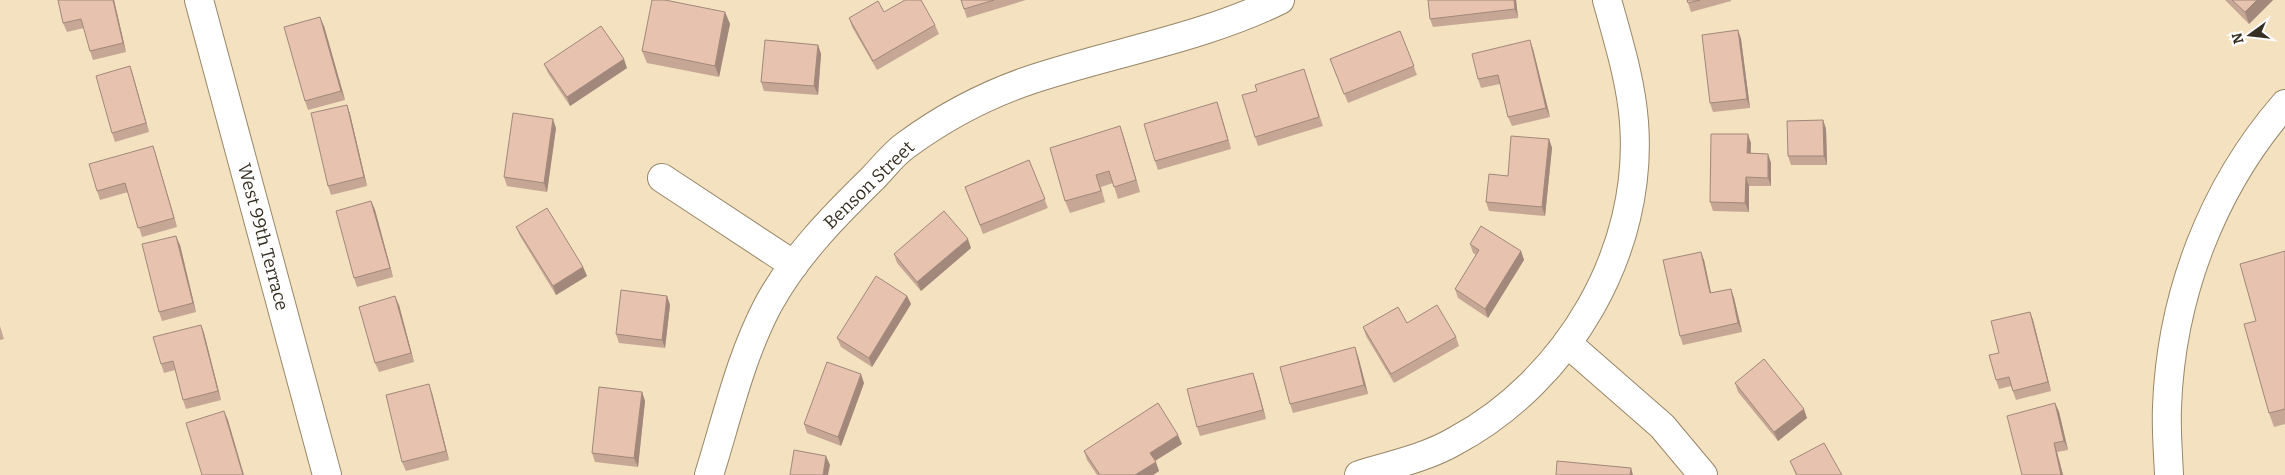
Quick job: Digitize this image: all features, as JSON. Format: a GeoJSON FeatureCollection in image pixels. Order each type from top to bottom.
{"type":"FeatureCollection","features":[{"type":"Feature","properties":{"kind":"street","name":"West 99th Terrace"},"geometry":{"type":"LineString","coordinates":[[199,0],[327,475]]}},
{"type":"Feature","properties":{"kind":"street","name":"Benson Street"},"geometry":{"type":"LineString","coordinates":[[709,475],[747,354],[768,306],[794,265],[835,215],[905,146],[966,107],[1031,79],[1183,37],[1258,11],[1280,0]]}},
{"type":"Feature","properties":{"kind":"street"},"geometry":{"type":"LineString","coordinates":[[1359,475],[1431,452],[1455,442],[1484,423],[1528,390],[1567,343],[1590,310],[1613,258],[1626,216],[1634,168],[1634,121],[1623,58],[1607,0]]}},
{"type":"Feature","properties":{"kind":"street"},"geometry":{"type":"LineString","coordinates":[[2169,475],[2167,406],[2173,342],[2190,271],[2218,201],[2259,134],[2285,104]]}},
{"type":"Feature","properties":{"kind":"street"},"geometry":{"type":"LineString","coordinates":[[662,178],[794,265]]}},
{"type":"Feature","properties":{"kind":"street"},"geometry":{"type":"LineString","coordinates":[[1567,343],[1662,426],[1703,475]]}},
{"type":"Feature","properties":{"kind":"building"},"geometry":{"type":"Polygon","coordinates":[[[58,0],[113,0],[123,43],[90,51],[81,19],[63,23],[58,0]]]}},
{"type":"Feature","properties":{"kind":"building"},"geometry":{"type":"Polygon","coordinates":[[[652,0],[665,0],[725,12],[715,66],[642,51],[652,0]]]}},
{"type":"Feature","properties":{"kind":"building"},"geometry":{"type":"Polygon","coordinates":[[[905,0],[921,0],[935,25],[873,61],[849,18],[878,1],[884,12],[905,0]]]}},
{"type":"Feature","properties":{"kind":"building"},"geometry":{"type":"Polygon","coordinates":[[[961,0],[994,0],[964,9],[961,0]]]}},
{"type":"Feature","properties":{"kind":"building"},"geometry":{"type":"Polygon","coordinates":[[[1428,0],[1514,0],[1515,9],[1430,19],[1428,0]]]}},
{"type":"Feature","properties":{"kind":"building"},"geometry":{"type":"Polygon","coordinates":[[[1687,0],[1700,0],[1688,3],[1687,0]]]}},
{"type":"Feature","properties":{"kind":"building"},"geometry":{"type":"Polygon","coordinates":[[[2232,0],[2257,0],[2245,12],[2232,0]]]}},
{"type":"Feature","properties":{"kind":"building"},"geometry":{"type":"Polygon","coordinates":[[[320,17],[341,91],[305,101],[284,27],[320,17]]]}},
{"type":"Feature","properties":{"kind":"building"},"geometry":{"type":"Polygon","coordinates":[[[601,26],[624,59],[567,97],[544,64],[601,26]]]}},
{"type":"Feature","properties":{"kind":"building"},"geometry":{"type":"Polygon","coordinates":[[[1738,30],[1747,99],[1710,103],[1702,35],[1738,30]]]}},
{"type":"Feature","properties":{"kind":"building"},"geometry":{"type":"Polygon","coordinates":[[[1400,31],[1414,66],[1344,94],[1330,59],[1400,31]]]}},
{"type":"Feature","properties":{"kind":"building"},"geometry":{"type":"Polygon","coordinates":[[[765,40],[818,45],[814,86],[761,82],[765,40]]]}},
{"type":"Feature","properties":{"kind":"building"},"geometry":{"type":"Polygon","coordinates":[[[1530,40],[1546,108],[1508,117],[1498,75],[1478,79],[1472,54],[1530,40]]]}},
{"type":"Feature","properties":{"kind":"building"},"geometry":{"type":"Polygon","coordinates":[[[130,66],[146,123],[112,133],[96,76],[130,66]]]}},
{"type":"Feature","properties":{"kind":"building"},"geometry":{"type":"Polygon","coordinates":[[[1304,69],[1319,117],[1255,137],[1242,95],[1257,91],[1255,85],[1304,69]]]}},
{"type":"Feature","properties":{"kind":"building"},"geometry":{"type":"Polygon","coordinates":[[[1217,102],[1228,140],[1155,161],[1144,124],[1217,102]]]}},
{"type":"Feature","properties":{"kind":"building"},"geometry":{"type":"Polygon","coordinates":[[[347,105],[364,177],[328,186],[311,113],[347,105]]]}},
{"type":"Feature","properties":{"kind":"building"},"geometry":{"type":"Polygon","coordinates":[[[513,113],[553,119],[544,183],[504,177],[513,113]]]}},
{"type":"Feature","properties":{"kind":"building"},"geometry":{"type":"Polygon","coordinates":[[[1823,120],[1824,156],[1788,156],[1787,121],[1823,120]]]}},
{"type":"Feature","properties":{"kind":"building"},"geometry":{"type":"Polygon","coordinates":[[[1120,126],[1136,180],[1114,187],[1109,171],[1096,175],[1101,191],[1065,201],[1050,148],[1120,126]]]}},
{"type":"Feature","properties":{"kind":"building"},"geometry":{"type":"Polygon","coordinates":[[[1711,134],[1748,134],[1747,153],[1768,154],[1768,178],[1746,177],[1745,203],[1710,202],[1711,134]]]}},
{"type":"Feature","properties":{"kind":"building"},"geometry":{"type":"Polygon","coordinates":[[[1511,136],[1549,139],[1542,207],[1486,202],[1489,174],[1508,176],[1511,136]]]}},
{"type":"Feature","properties":{"kind":"building"},"geometry":{"type":"Polygon","coordinates":[[[153,146],[174,218],[138,228],[125,183],[97,191],[89,164],[153,146]]]}},
{"type":"Feature","properties":{"kind":"building"},"geometry":{"type":"Polygon","coordinates":[[[1029,160],[1045,199],[980,225],[965,187],[1029,160]]]}},
{"type":"Feature","properties":{"kind":"building"},"geometry":{"type":"Polygon","coordinates":[[[371,201],[390,268],[354,278],[336,211],[371,201]]]}},
{"type":"Feature","properties":{"kind":"building"},"geometry":{"type":"Polygon","coordinates":[[[547,208],[583,267],[553,286],[516,227],[547,208]]]}},
{"type":"Feature","properties":{"kind":"building"},"geometry":{"type":"Polygon","coordinates":[[[944,211],[968,239],[917,282],[894,254],[944,211]]]}},
{"type":"Feature","properties":{"kind":"building"},"geometry":{"type":"Polygon","coordinates":[[[1481,226],[1521,251],[1485,309],[1455,289],[1479,250],[1470,244],[1481,226]]]}},
{"type":"Feature","properties":{"kind":"building"},"geometry":{"type":"Polygon","coordinates":[[[176,236],[193,303],[159,312],[142,244],[176,236]]]}},
{"type":"Feature","properties":{"kind":"building"},"geometry":{"type":"Polygon","coordinates":[[[2285,251],[2285,409],[2269,413],[2244,324],[2256,321],[2240,264],[2285,251]]]}},
{"type":"Feature","properties":{"kind":"building"},"geometry":{"type":"Polygon","coordinates":[[[1701,252],[1710,293],[1731,289],[1738,323],[1680,336],[1663,260],[1701,252]]]}},
{"type":"Feature","properties":{"kind":"building"},"geometry":{"type":"Polygon","coordinates":[[[876,276],[907,296],[869,358],[837,338],[876,276]]]}},
{"type":"Feature","properties":{"kind":"building"},"geometry":{"type":"Polygon","coordinates":[[[621,290],[667,296],[662,340],[616,334],[621,290]]]}},
{"type":"Feature","properties":{"kind":"building"},"geometry":{"type":"Polygon","coordinates":[[[395,296],[411,353],[375,363],[359,307],[395,296]]]}},
{"type":"Feature","properties":{"kind":"building"},"geometry":{"type":"Polygon","coordinates":[[[1437,305],[1456,337],[1391,374],[1363,327],[1398,307],[1407,323],[1437,305]]]}},
{"type":"Feature","properties":{"kind":"building"},"geometry":{"type":"Polygon","coordinates":[[[2030,312],[2048,382],[2013,391],[2009,377],[1996,380],[1989,355],[1999,353],[1991,321],[2030,312]]]}},
{"type":"Feature","properties":{"kind":"building"},"geometry":{"type":"Polygon","coordinates":[[[201,325],[218,391],[183,400],[173,361],[161,364],[153,337],[201,325]]]}},
{"type":"Feature","properties":{"kind":"building"},"geometry":{"type":"Polygon","coordinates":[[[1355,347],[1364,385],[1290,404],[1280,367],[1355,347]]]}},
{"type":"Feature","properties":{"kind":"building"},"geometry":{"type":"Polygon","coordinates":[[[1764,359],[1804,409],[1774,432],[1735,383],[1764,359]]]}},
{"type":"Feature","properties":{"kind":"building"},"geometry":{"type":"Polygon","coordinates":[[[827,362],[861,374],[838,437],[804,424],[827,362]]]}},
{"type":"Feature","properties":{"kind":"building"},"geometry":{"type":"Polygon","coordinates":[[[1253,373],[1263,410],[1197,427],[1187,389],[1253,373]]]}},
{"type":"Feature","properties":{"kind":"building"},"geometry":{"type":"Polygon","coordinates":[[[429,384],[446,451],[402,462],[386,395],[429,384]]]}},
{"type":"Feature","properties":{"kind":"building"},"geometry":{"type":"Polygon","coordinates":[[[599,387],[642,392],[634,458],[592,453],[599,387]]]}},
{"type":"Feature","properties":{"kind":"building"},"geometry":{"type":"Polygon","coordinates":[[[1158,403],[1178,435],[1150,453],[1156,462],[1135,475],[1100,475],[1084,451],[1158,403]]]}},
{"type":"Feature","properties":{"kind":"building"},"geometry":{"type":"Polygon","coordinates":[[[2055,403],[2064,441],[2054,443],[2061,475],[2022,475],[2007,416],[2055,403]]]}},
{"type":"Feature","properties":{"kind":"building"},"geometry":{"type":"Polygon","coordinates":[[[224,411],[243,475],[202,475],[186,423],[224,411]]]}},
{"type":"Feature","properties":{"kind":"building"},"geometry":{"type":"Polygon","coordinates":[[[1824,443],[1842,475],[1797,475],[1790,461],[1824,443]]]}},
{"type":"Feature","properties":{"kind":"building"},"geometry":{"type":"Polygon","coordinates":[[[794,450],[826,456],[823,475],[790,475],[794,450]]]}},
{"type":"Feature","properties":{"kind":"building"},"geometry":{"type":"Polygon","coordinates":[[[1557,461],[1631,468],[1630,475],[1556,475],[1557,461]]]}}]}
